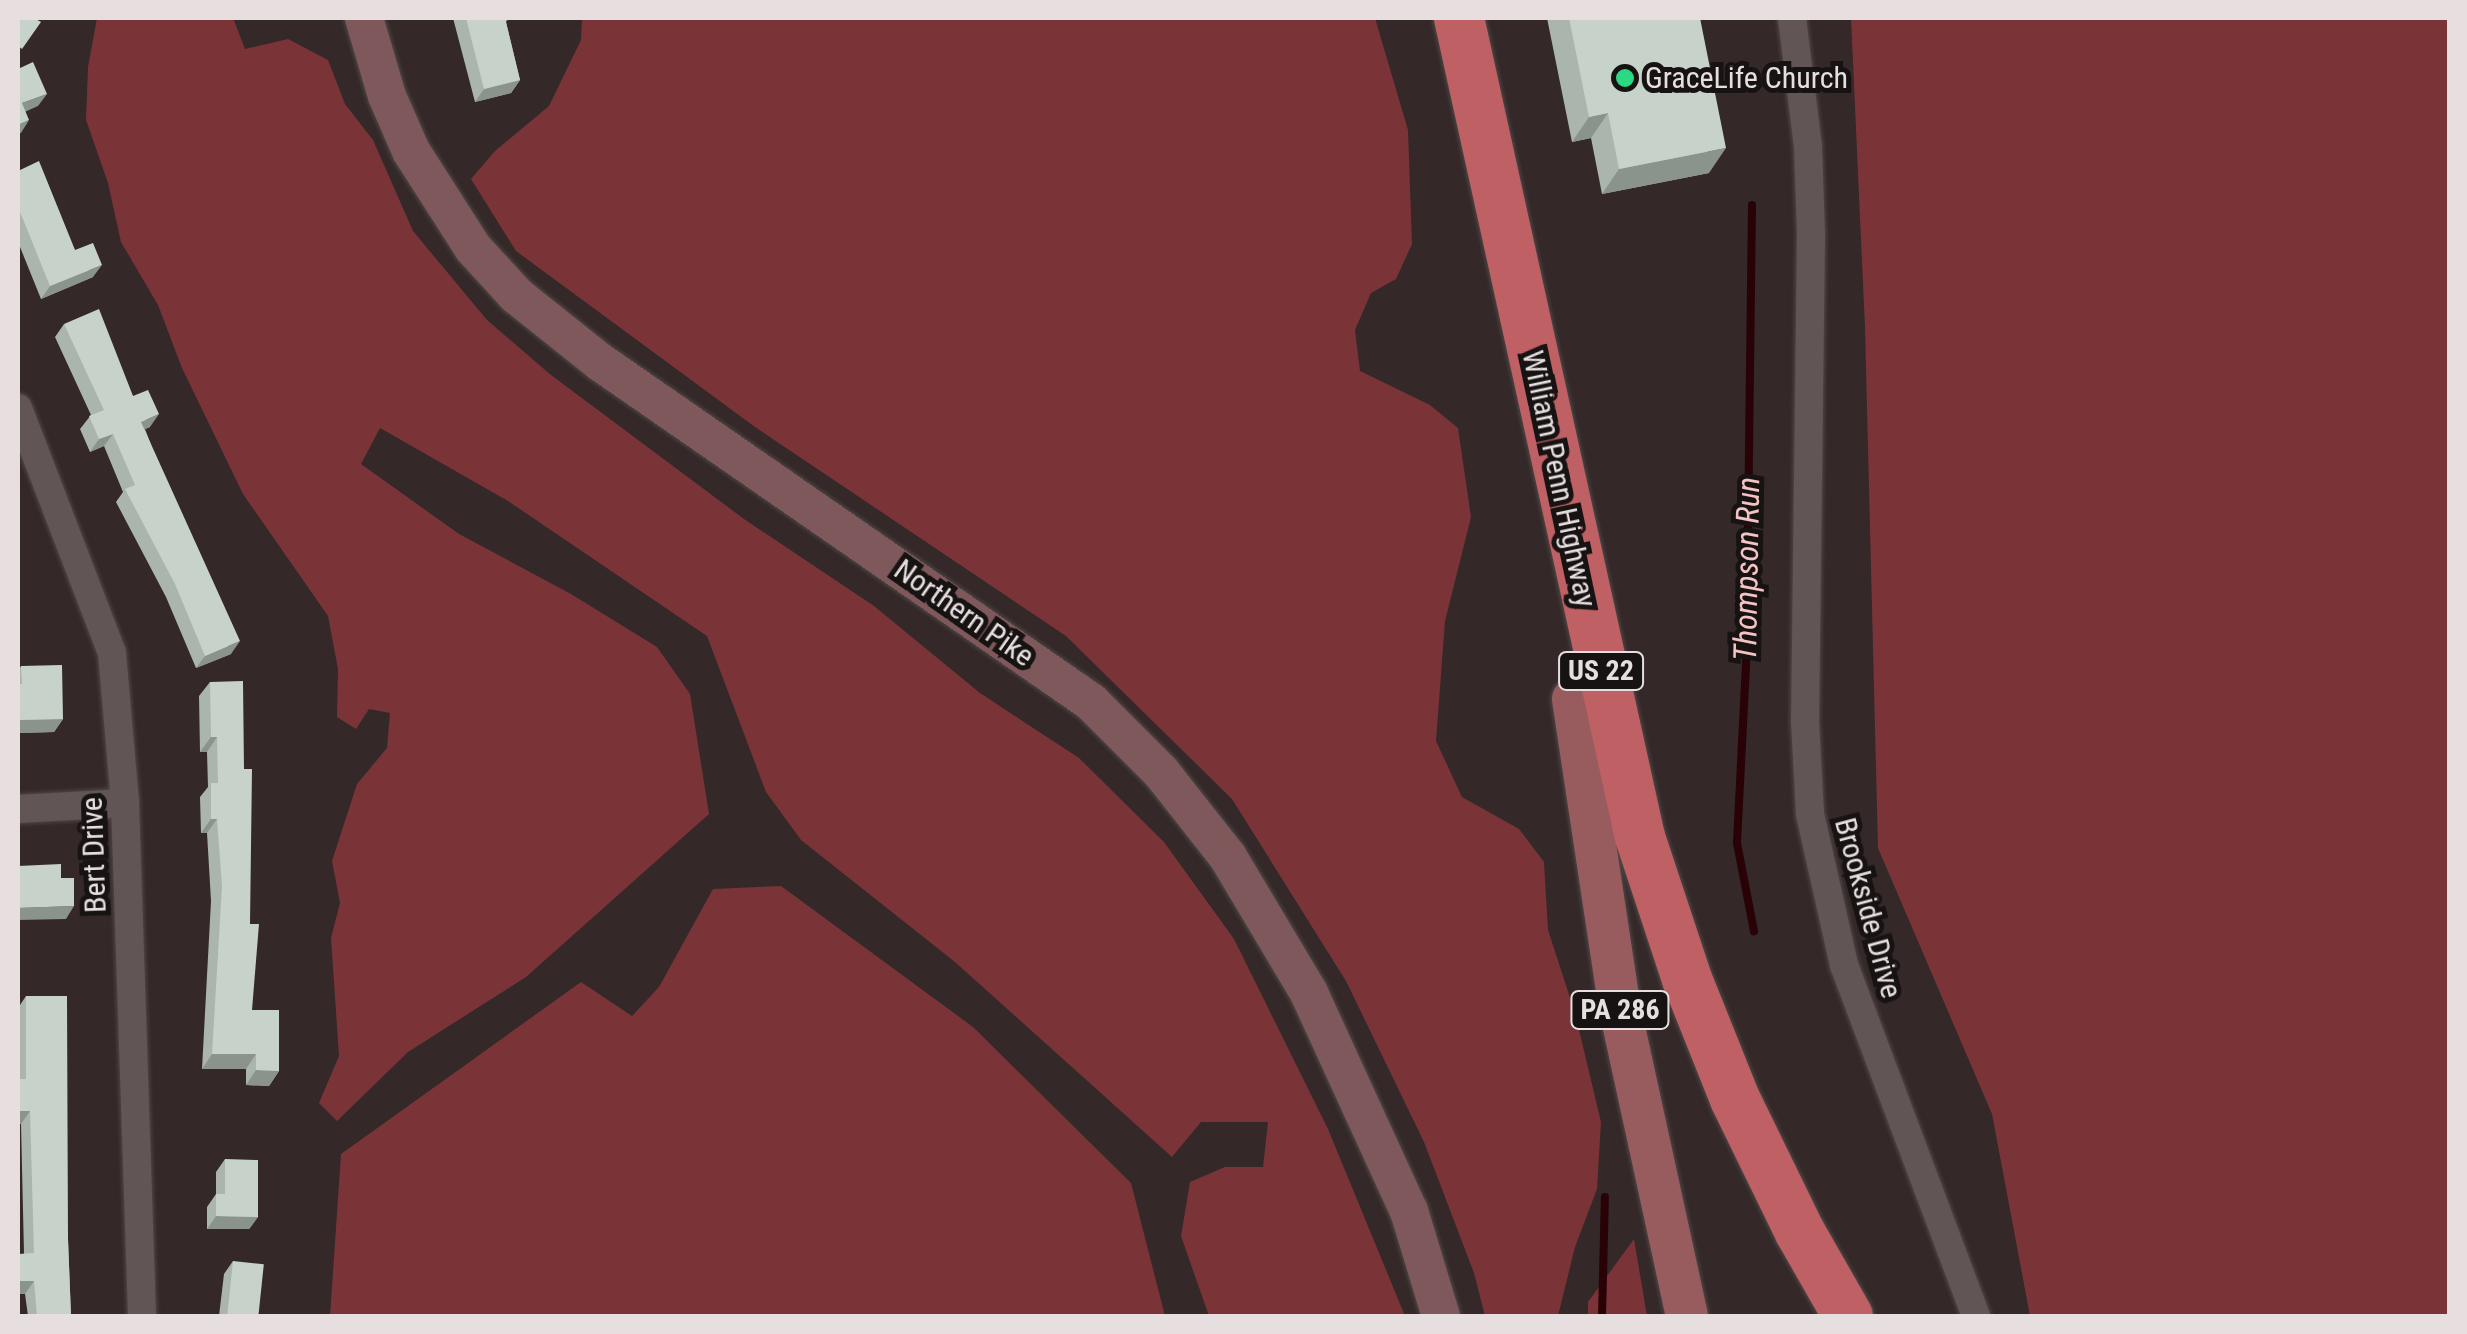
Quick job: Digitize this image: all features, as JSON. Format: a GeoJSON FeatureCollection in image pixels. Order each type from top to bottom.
{"type":"FeatureCollection","features":[{"type":"Feature","properties":{"kind":"highway","name":"William Penn Highway"},"geometry":{"type":"LineString","coordinates":[[1426,18],[1608,846],[1662,1007],[1737,1182],[1836,1311]]}},
{"type":"Feature","properties":{"kind":"highway","name":"William Penn Highway"},"geometry":{"type":"LineString","coordinates":[[1459,18],[1640,837],[1686,980],[1729,1085],[1836,1311]]}},
{"type":"Feature","properties":{"kind":"main road","name":"Northern Pike"},"geometry":{"type":"LineString","coordinates":[[364,18],[388,96],[411,151],[473,248],[516,295],[600,362],[1091,702],[1161,772],[1228,857],[1309,994],[1409,1211],[1441,1316]]}},
{"type":"Feature","properties":{"kind":"main road","name":"PA 286"},"geometry":{"type":"LineString","coordinates":[[1573,699],[1620,1009],[1686,1316]]}},
{"type":"Feature","properties":{"kind":"street","name":"Brookside Drive"},"geometry":{"type":"LineString","coordinates":[[1792,18],[1808,147],[1810,234],[1805,721],[1810,814],[1844,965],[1976,1316]]}},
{"type":"Feature","properties":{"kind":"street","name":"Bert Drive"},"geometry":{"type":"LineString","coordinates":[[18,408],[112,653],[125,803],[142,1316]]}},
{"type":"Feature","properties":{"kind":"street"},"geometry":{"type":"LineString","coordinates":[[18,810],[125,803]]}},
{"type":"Feature","properties":{"kind":"shaded area"},"geometry":{"type":"Polygon","coordinates":[[[97,18],[233,18],[245,49],[288,39],[328,60],[345,104],[373,140],[413,231],[487,320],[551,375],[744,519],[874,606],[980,693],[1079,758],[1164,842],[1234,939],[1328,1129],[1405,1316],[1209,1316],[1181,1236],[1190,1182],[1225,1167],[1263,1167],[1268,1122],[1201,1122],[1172,1157],[955,962],[801,840],[766,792],[707,636],[508,501],[380,428],[361,464],[459,534],[571,594],[657,647],[690,694],[709,814],[526,977],[408,1052],[337,1121],[319,1103],[339,1056],[331,938],[340,903],[332,861],[357,784],[387,748],[390,713],[369,709],[356,729],[337,717],[338,669],[328,616],[243,494],[182,368],[158,305],[121,242],[108,183],[86,120],[88,67],[97,18]]]}},
{"type":"Feature","properties":{"kind":"shaded area"},"geometry":{"type":"Polygon","coordinates":[[[582,18],[1375,18],[1408,130],[1412,244],[1396,279],[1371,293],[1355,330],[1360,371],[1430,405],[1458,428],[1471,517],[1445,621],[1436,741],[1462,797],[1519,829],[1544,862],[1548,930],[1575,1013],[1601,1122],[1597,1189],[1575,1247],[1558,1316],[1485,1316],[1474,1273],[1424,1142],[1346,981],[1232,799],[1066,636],[755,427],[516,251],[471,179],[495,151],[549,106],[581,40],[582,18]]]}},
{"type":"Feature","properties":{"kind":"shaded area"},"geometry":{"type":"Polygon","coordinates":[[[1851,18],[2449,18],[2449,1316],[2030,1316],[1992,1114],[1878,848],[1865,328],[1851,18]]]}},
{"type":"Feature","properties":{"kind":"shaded area"},"geometry":{"type":"Polygon","coordinates":[[[781,886],[973,1027],[1131,1183],[1165,1316],[330,1316],[341,1154],[581,982],[632,1016],[659,987],[713,889],[781,886]]]}},
{"type":"Feature","properties":{"kind":"shaded area"},"geometry":{"type":"Polygon","coordinates":[[[1634,1239],[1647,1316],[1588,1316],[1588,1302],[1634,1239]]]}},
{"type":"Feature","properties":{"kind":"building"},"geometry":{"type":"Polygon","coordinates":[[[18,18],[41,22],[22,49],[18,46],[18,18]]]}},
{"type":"Feature","properties":{"kind":"building"},"geometry":{"type":"Polygon","coordinates":[[[466,18],[505,18],[520,80],[484,89],[466,18]]]}},
{"type":"Feature","properties":{"kind":"building","name":"GraceLife Church"},"geometry":{"type":"Polygon","coordinates":[[[1569,18],[1700,18],[1726,148],[1619,169],[1608,113],[1589,117],[1569,18]]]}},
{"type":"Feature","properties":{"kind":"building"},"geometry":{"type":"Polygon","coordinates":[[[33,62],[47,94],[22,103],[29,120],[18,125],[18,69],[33,62]]]}},
{"type":"Feature","properties":{"kind":"building"},"geometry":{"type":"Polygon","coordinates":[[[39,161],[75,250],[93,243],[102,265],[50,286],[18,207],[18,171],[39,161]]]}},
{"type":"Feature","properties":{"kind":"building"},"geometry":{"type":"Polygon","coordinates":[[[99,309],[133,396],[148,390],[159,414],[141,422],[240,641],[205,656],[175,584],[125,489],[135,485],[113,434],[99,439],[89,416],[104,410],[64,324],[99,309]]]}},
{"type":"Feature","properties":{"kind":"building"},"geometry":{"type":"Polygon","coordinates":[[[62,665],[63,719],[18,720],[21,666],[62,665]]]}},
{"type":"Feature","properties":{"kind":"building"},"geometry":{"type":"Polygon","coordinates":[[[243,681],[244,769],[252,769],[250,924],[259,924],[252,1010],[279,1010],[279,1071],[256,1070],[256,1054],[212,1054],[222,886],[217,819],[211,819],[211,783],[218,783],[217,737],[211,737],[210,682],[243,681]]]}},
{"type":"Feature","properties":{"kind":"building"},"geometry":{"type":"Polygon","coordinates":[[[61,864],[61,878],[74,878],[74,906],[18,908],[18,866],[61,864]]]}},
{"type":"Feature","properties":{"kind":"building"},"geometry":{"type":"Polygon","coordinates":[[[26,996],[67,996],[71,1316],[37,1316],[34,1281],[19,1281],[18,1254],[34,1253],[30,1111],[18,1111],[18,1079],[26,1079],[26,996]]]}},
{"type":"Feature","properties":{"kind":"building"},"geometry":{"type":"Polygon","coordinates":[[[225,1159],[258,1160],[258,1217],[216,1216],[216,1194],[225,1194],[225,1159]]]}},
{"type":"Feature","properties":{"kind":"building"},"geometry":{"type":"Polygon","coordinates":[[[233,1261],[264,1264],[258,1316],[227,1316],[233,1261]]]}},
{"type":"Feature","properties":{"kind":"waterway","name":"Thompson Run"},"geometry":{"type":"LineString","coordinates":[[1752,205],[1747,645],[1737,843],[1754,931]]}},
{"type":"Feature","properties":{"kind":"waterway","name":"Thompson Run"},"geometry":{"type":"LineString","coordinates":[[1602,1316],[1605,1197]]}},
{"type":"Feature","properties":{"kind":"place","name":"GraceLife Church"},"geometry":{"type":"Point","coordinates":[1625,78]}}]}
